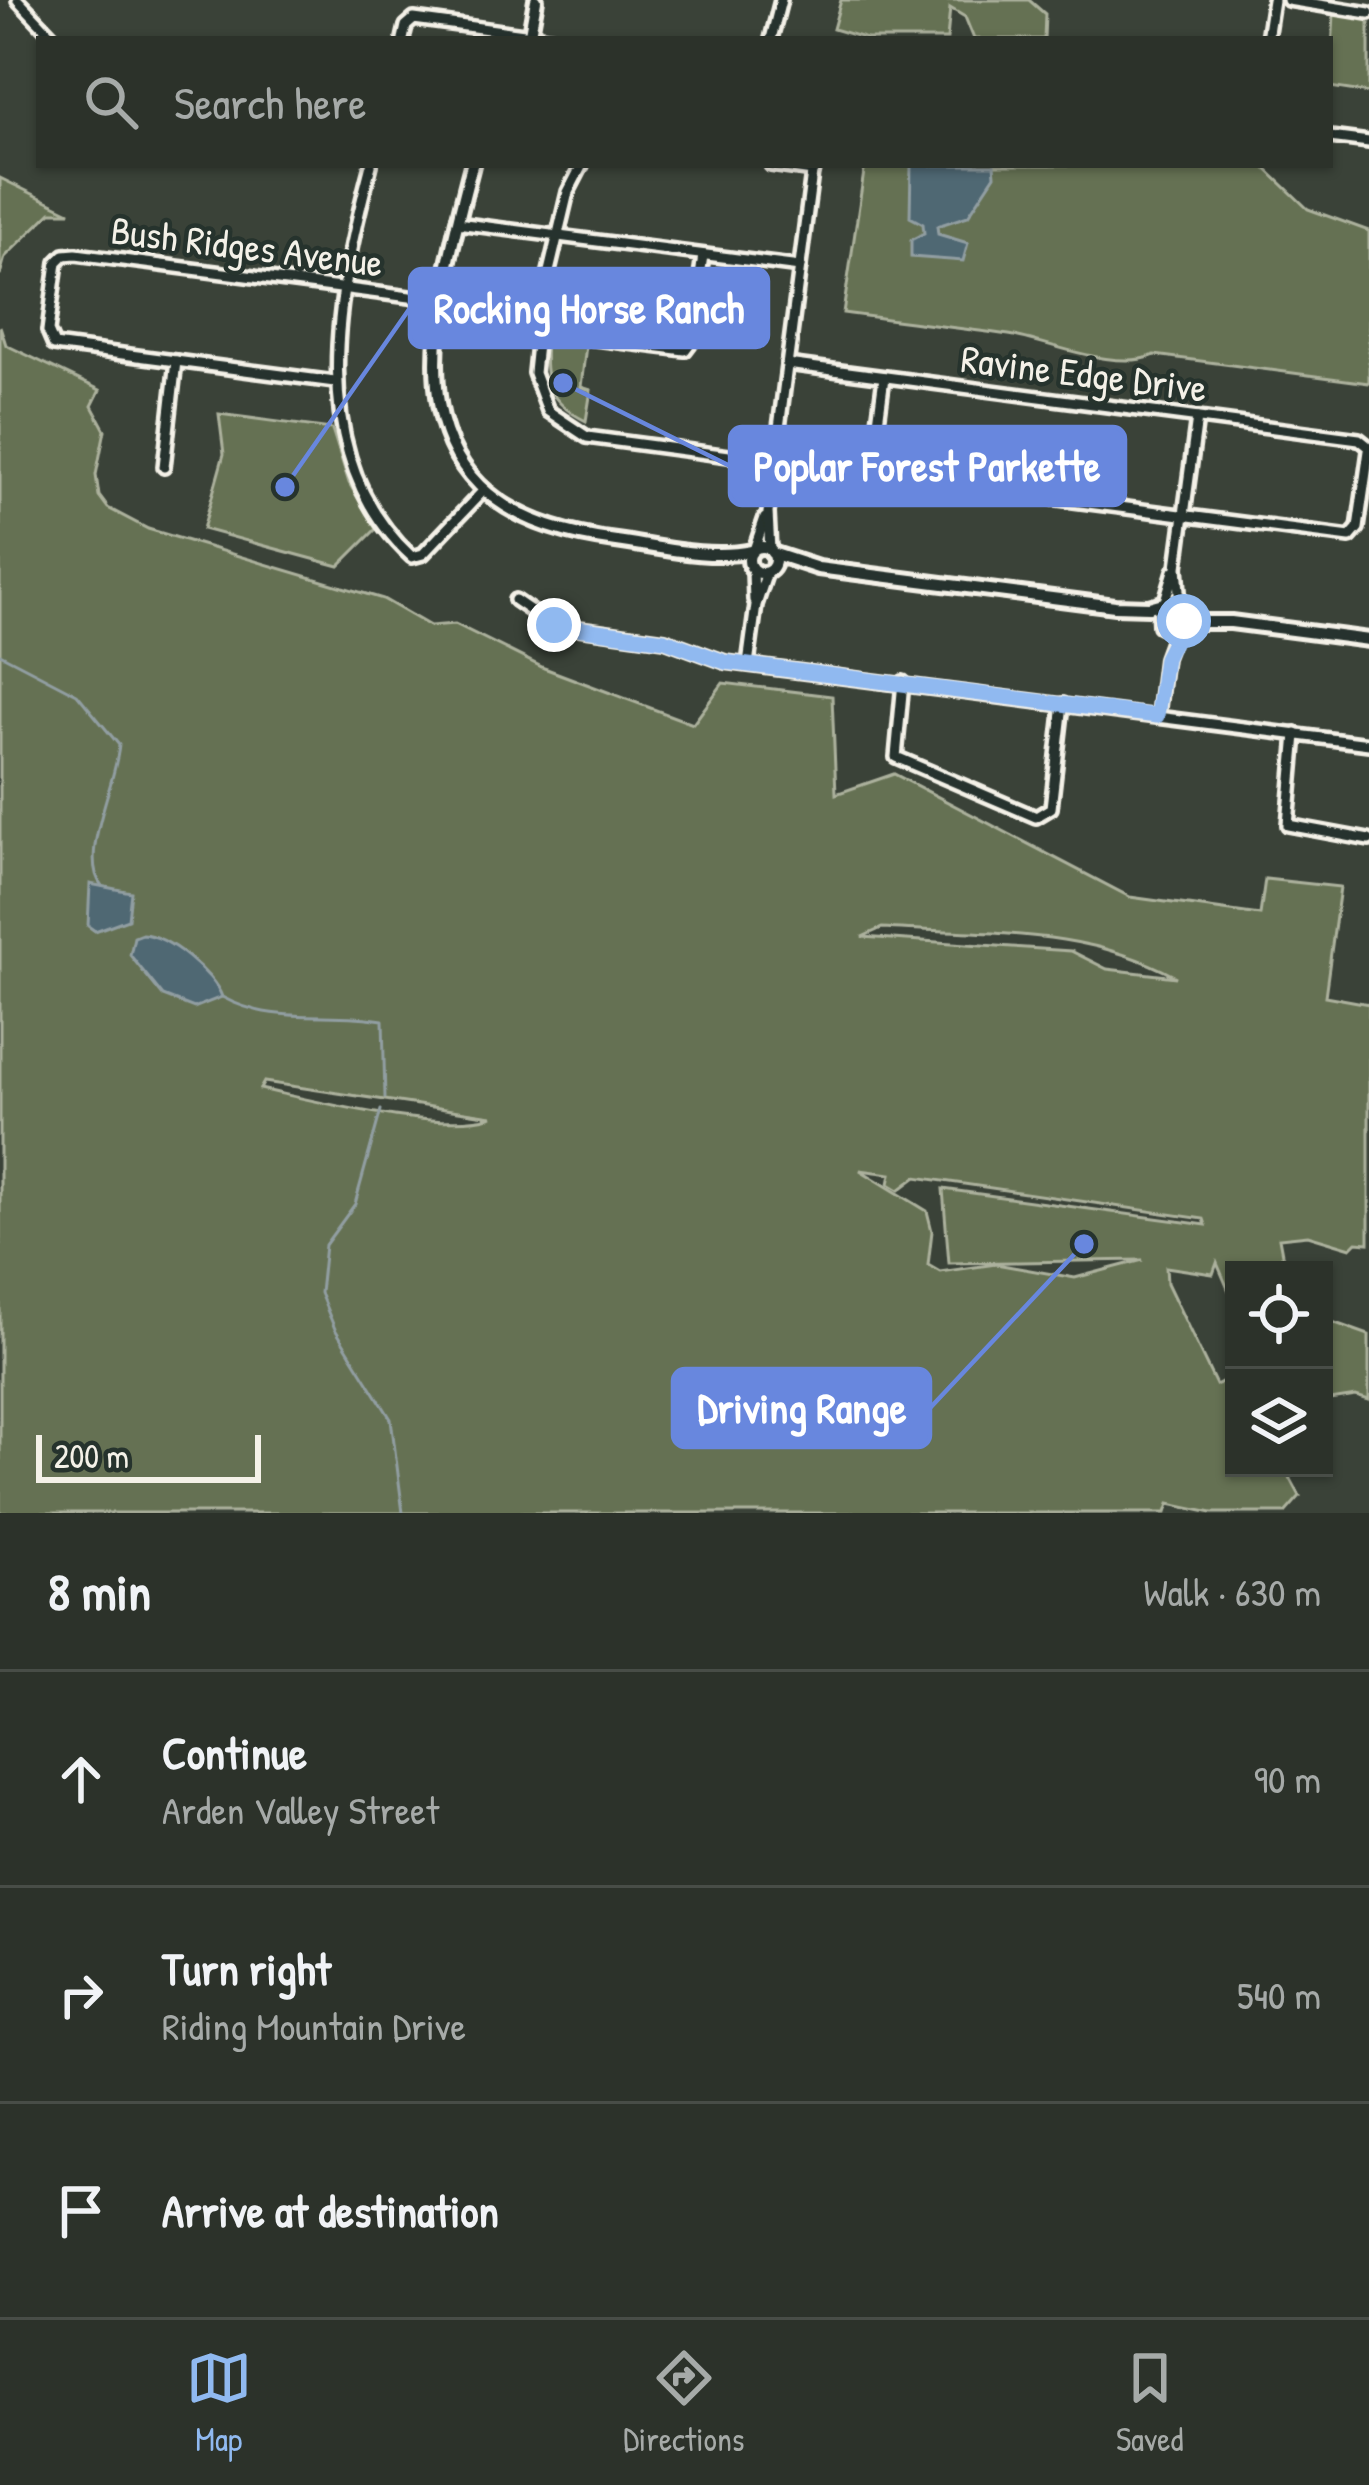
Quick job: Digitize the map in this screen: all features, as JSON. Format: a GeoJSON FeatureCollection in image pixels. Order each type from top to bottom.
{"type":"FeatureCollection","features":[{"type":"Feature","properties":{"kind":"street"},"geometry":{"type":"LineString","coordinates":[[17,0],[52,36]]}},
{"type":"Feature","properties":{"kind":"street"},"geometry":{"type":"LineString","coordinates":[[530,36],[536,0]]}},
{"type":"Feature","properties":{"kind":"street"},"geometry":{"type":"LineString","coordinates":[[772,36],[781,0]]}},
{"type":"Feature","properties":{"kind":"street"},"geometry":{"type":"LineString","coordinates":[[1267,36],[1273,0]]}},
{"type":"Feature","properties":{"kind":"street"},"geometry":{"type":"LineString","coordinates":[[1288,0],[1369,13]]}},
{"type":"Feature","properties":{"kind":"street"},"geometry":{"type":"LineString","coordinates":[[404,36],[414,19],[524,36]]}},
{"type":"Feature","properties":{"kind":"street"},"geometry":{"type":"LineString","coordinates":[[1333,137],[1369,142]]}},
{"type":"Feature","properties":{"kind":"street"},"geometry":{"type":"LineString","coordinates":[[370,168],[344,289],[335,382],[358,476],[408,555],[423,554],[484,490]]}},
{"type":"Feature","properties":{"kind":"street"},"geometry":{"type":"LineString","coordinates":[[471,168],[441,302],[434,366],[437,404],[455,452],[484,490],[519,516],[555,532],[707,553],[771,552],[818,568]]}},
{"type":"Feature","properties":{"kind":"street"},"geometry":{"type":"LineString","coordinates":[[581,168],[557,236],[538,332],[537,390],[548,411],[571,431],[775,462]]}},
{"type":"Feature","properties":{"kind":"street"},"geometry":{"type":"LineString","coordinates":[[748,664],[756,605],[769,571],[768,513],[813,168]]}},
{"type":"Feature","properties":{"kind":"street"},"geometry":{"type":"LineString","coordinates":[[458,223],[800,268]]}},
{"type":"Feature","properties":{"kind":"street","name":"Bush Ridges Avenue"},"geometry":{"type":"LineString","coordinates":[[335,382],[50,341],[59,258],[76,254],[441,302]]}},
{"type":"Feature","properties":{"kind":"street"},"geometry":{"type":"LineString","coordinates":[[538,332],[685,350],[692,342],[703,255]]}},
{"type":"Feature","properties":{"kind":"street"},"geometry":{"type":"LineString","coordinates":[[164,467],[176,361]]}},
{"type":"Feature","properties":{"kind":"street","name":"Ravine Edge Drive"},"geometry":{"type":"LineString","coordinates":[[788,364],[1359,439],[1369,449],[1353,537],[1184,515]]}},
{"type":"Feature","properties":{"kind":"street"},"geometry":{"type":"LineString","coordinates":[[884,377],[876,474],[1184,515]]}},
{"type":"Feature","properties":{"kind":"street"},"geometry":{"type":"LineString","coordinates":[[1157,716],[1165,658],[1181,616],[1177,567],[1196,418]]}},
{"type":"Feature","properties":{"kind":"street"},"geometry":{"type":"LineString","coordinates":[[756,605],[753,551],[768,513]]}},
{"type":"Feature","properties":{"kind":"street"},"geometry":{"type":"LineString","coordinates":[[707,553],[769,571],[818,568],[1115,607],[1162,603],[1181,616],[1369,640]]}},
{"type":"Feature","properties":{"kind":"street"},"geometry":{"type":"LineString","coordinates":[[1165,658],[1162,603],[1177,567]]}},
{"type":"Feature","properties":{"kind":"street"},"geometry":{"type":"LineString","coordinates":[[515,600],[550,625],[665,640],[712,659],[1369,744]]}},
{"type":"Feature","properties":{"kind":"street"},"geometry":{"type":"LineString","coordinates":[[1115,607],[1160,624],[1181,616]]}},
{"type":"Feature","properties":{"kind":"street"},"geometry":{"type":"LineString","coordinates":[[903,682],[896,757],[1036,817],[1051,808],[1063,704]]}},
{"type":"Feature","properties":{"kind":"street"},"geometry":{"type":"LineString","coordinates":[[1296,734],[1288,826],[1369,840]]}},
{"type":"Feature","properties":{"kind":"green space"},"geometry":{"type":"Polygon","coordinates":[[[841,0],[1029,0],[1045,14],[1044,36],[973,36],[965,17],[950,8],[947,36],[857,36],[833,29],[841,0]]]}},
{"type":"Feature","properties":{"kind":"green space"},"geometry":{"type":"Polygon","coordinates":[[[1334,13],[1369,18],[1369,93],[1333,87],[1334,13]]]}},
{"type":"Feature","properties":{"kind":"green space"},"geometry":{"type":"Polygon","coordinates":[[[865,168],[1265,168],[1308,209],[1369,231],[1369,383],[1155,355],[1102,358],[1009,335],[843,313],[865,168]]]}},
{"type":"Feature","properties":{"kind":"green space"},"geometry":{"type":"Polygon","coordinates":[[[0,178],[70,212],[51,212],[5,257],[0,275],[0,178]]]}},
{"type":"Feature","properties":{"kind":"green space"},"geometry":{"type":"Polygon","coordinates":[[[0,326],[6,345],[100,390],[92,406],[105,430],[96,475],[99,496],[108,508],[148,529],[383,599],[430,626],[455,624],[544,668],[693,724],[723,683],[832,696],[836,794],[894,774],[1130,897],[1260,915],[1265,879],[1340,887],[1325,996],[1369,1004],[1369,1243],[1357,1242],[1351,1248],[1308,1235],[1279,1238],[1283,1261],[1225,1261],[1225,1282],[1217,1263],[1213,1274],[1166,1267],[1167,1283],[1216,1385],[1225,1380],[1225,1477],[1290,1477],[1300,1496],[1285,1513],[1212,1513],[1169,1504],[1166,1513],[0,1513],[0,326]],[[882,928],[862,937],[1071,951],[1107,969],[1176,977],[1105,949],[996,933],[882,928]],[[264,1082],[260,1089],[411,1118],[442,1121],[493,1116],[264,1082]],[[860,1170],[927,1211],[932,1231],[928,1265],[940,1272],[996,1264],[1075,1278],[1143,1260],[949,1263],[943,1189],[1206,1225],[1204,1219],[916,1177],[899,1190],[889,1184],[891,1174],[860,1170]]]}},
{"type":"Feature","properties":{"kind":"green space"},"geometry":{"type":"Polygon","coordinates":[[[546,340],[586,345],[581,387],[591,390],[586,421],[563,406],[550,389],[546,340]]]}},
{"type":"Feature","properties":{"kind":"green space"},"geometry":{"type":"Polygon","coordinates":[[[219,414],[332,429],[349,483],[376,529],[339,566],[203,529],[224,454],[219,414]]]}},
{"type":"Feature","properties":{"kind":"green space"},"geometry":{"type":"Polygon","coordinates":[[[1333,1322],[1369,1335],[1369,1400],[1356,1396],[1333,1400],[1333,1322]]]}},
{"type":"Feature","properties":{"kind":"water"},"geometry":{"type":"Polygon","coordinates":[[[911,168],[994,168],[995,175],[968,216],[937,226],[938,234],[968,243],[963,261],[911,257],[911,240],[924,233],[923,224],[910,217],[911,168]]]}},
{"type":"Feature","properties":{"kind":"water"},"geometry":{"type":"Polygon","coordinates":[[[90,884],[131,892],[128,919],[95,931],[88,926],[90,884]]]}},
{"type":"Feature","properties":{"kind":"water"},"geometry":{"type":"Polygon","coordinates":[[[142,934],[189,957],[222,997],[194,1008],[163,996],[130,955],[134,937],[142,934]]]}},
{"type":"Feature","properties":{"kind":"waterway"},"geometry":{"type":"LineString","coordinates":[[0,654],[77,694],[119,745],[96,839],[96,873],[102,886]]}},
{"type":"Feature","properties":{"kind":"waterway"},"geometry":{"type":"LineString","coordinates":[[222,997],[281,1014],[383,1020],[385,1098]]}},
{"type":"Feature","properties":{"kind":"waterway"},"geometry":{"type":"LineString","coordinates":[[381,1110],[355,1204],[325,1245],[320,1293],[335,1329],[391,1419],[403,1513]]}},
{"type":"Feature","properties":{"kind":"place","name":"Poplar Forest Parkette"},"geometry":{"type":"Point","coordinates":[563,383]}},
{"type":"Feature","properties":{"kind":"place","name":"Rocking Horse Ranch"},"geometry":{"type":"Point","coordinates":[285,487]}},
{"type":"Feature","properties":{"kind":"place","name":"Driving Range"},"geometry":{"type":"Point","coordinates":[1084,1244]}},
{"type":"Feature","properties":{"kind":"route"},"geometry":{"type":"LineString","coordinates":[[554,625],[665,640],[725,662],[1157,716],[1165,658],[1176,628],[1184,621]]}}]}
